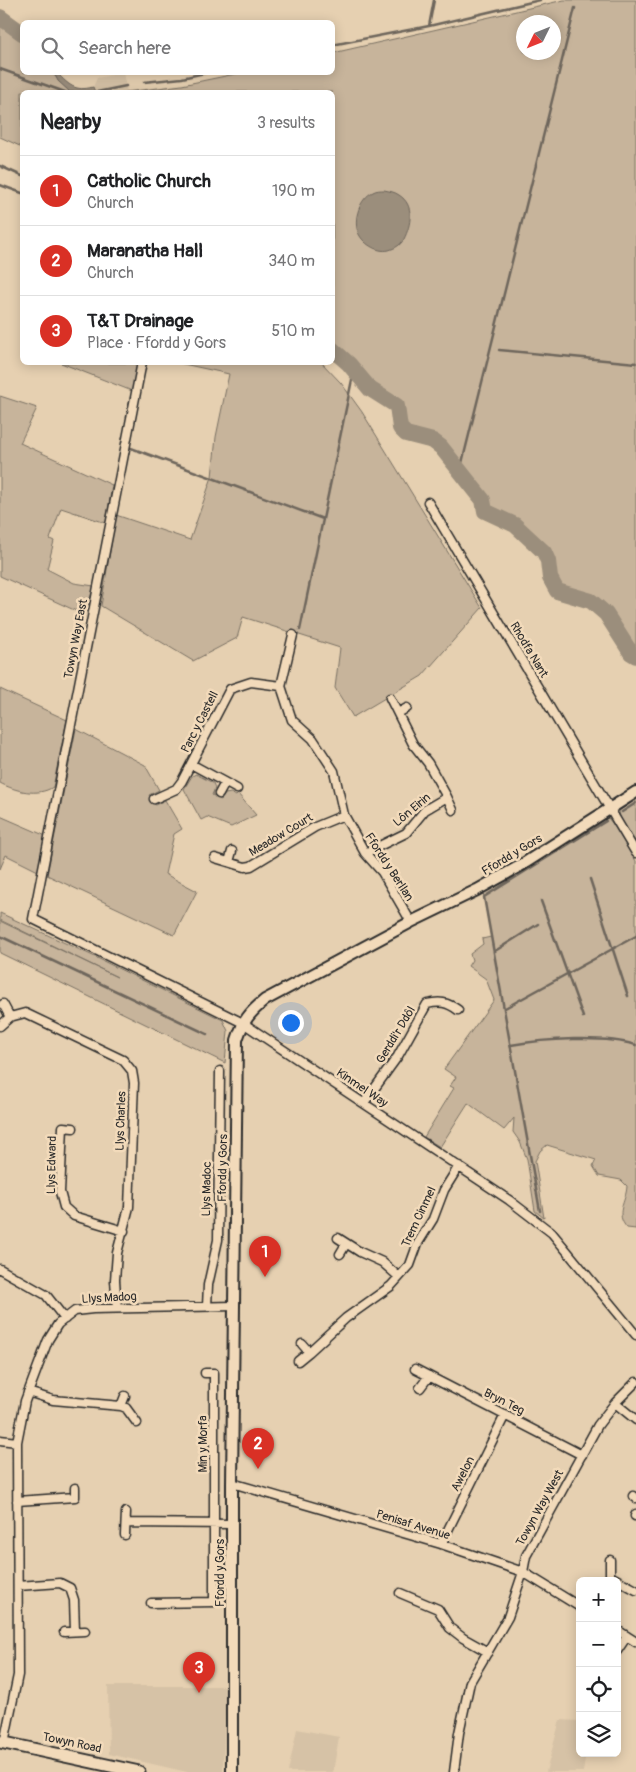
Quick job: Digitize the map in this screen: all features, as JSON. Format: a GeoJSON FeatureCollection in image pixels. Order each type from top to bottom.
{"type":"FeatureCollection","features":[{"type":"Feature","properties":{"kind":"main road","name":"Towyn Road"},"geometry":{"type":"LineString","coordinates":[[2,1742],[138,1772]]}},
{"type":"Feature","properties":{"kind":"street","name":"Towyn Way East"},"geometry":{"type":"LineString","coordinates":[[33,919],[141,365]]}},
{"type":"Feature","properties":{"kind":"street","name":"Rhodfa Nant"},"geometry":{"type":"LineString","coordinates":[[428,502],[610,808]]}},
{"type":"Feature","properties":{"kind":"street"},"geometry":{"type":"LineString","coordinates":[[280,686],[293,635]]}},
{"type":"Feature","properties":{"kind":"street","name":"Parc y Castell"},"geometry":{"type":"LineString","coordinates":[[154,799],[176,789],[230,689],[251,682],[280,686]]}},
{"type":"Feature","properties":{"kind":"street","name":"Ffordd y Berllan"},"geometry":{"type":"LineString","coordinates":[[280,686],[292,720],[313,739],[334,771],[344,816],[365,853],[382,872],[412,922]]}},
{"type":"Feature","properties":{"kind":"street","name":"Lôn Eirin"},"geometry":{"type":"LineString","coordinates":[[390,698],[413,744],[428,763],[453,810]]}},
{"type":"Feature","properties":{"kind":"street"},"geometry":{"type":"LineString","coordinates":[[398,713],[407,708]]}},
{"type":"Feature","properties":{"kind":"street"},"geometry":{"type":"LineString","coordinates":[[191,764],[237,789]]}},
{"type":"Feature","properties":{"kind":"street"},"geometry":{"type":"LineString","coordinates":[[219,794],[225,783]]}},
{"type":"Feature","properties":{"kind":"street","name":"Ffordd y Gors"},"geometry":{"type":"LineString","coordinates":[[232,1772],[232,1483],[237,1040],[243,1022],[265,1000],[412,922],[477,890],[636,792]]}},
{"type":"Feature","properties":{"kind":"street","name":"Lôn Eirin"},"geometry":{"type":"LineString","coordinates":[[365,853],[406,833],[426,810],[447,797]]}},
{"type":"Feature","properties":{"kind":"street"},"geometry":{"type":"LineString","coordinates":[[610,808],[636,853]]}},
{"type":"Feature","properties":{"kind":"street","name":"Meadow Court"},"geometry":{"type":"LineString","coordinates":[[215,858],[245,867],[251,866],[315,827],[344,816]]}},
{"type":"Feature","properties":{"kind":"street","name":"Meadow Court"},"geometry":{"type":"LineString","coordinates":[[229,862],[232,851]]}},
{"type":"Feature","properties":{"kind":"street","name":"Kinmel Way"},"geometry":{"type":"LineString","coordinates":[[33,919],[243,1022],[509,1200],[552,1233],[636,1335]]}},
{"type":"Feature","properties":{"kind":"street","name":"Gerddi'r Ddôl"},"geometry":{"type":"LineString","coordinates":[[364,1103],[398,1056],[427,1004],[439,1002],[449,1004],[458,1010]]}},
{"type":"Feature","properties":{"kind":"street"},"geometry":{"type":"LineString","coordinates":[[0,1026],[10,1017],[3,1004]]}},
{"type":"Feature","properties":{"kind":"street","name":"Llys Charles"},"geometry":{"type":"LineString","coordinates":[[10,1017],[25,1014],[123,1060],[132,1071],[134,1083],[129,1207],[118,1253],[115,1280],[117,1308]]}},
{"type":"Feature","properties":{"kind":"street","name":"Llys Madoc"},"geometry":{"type":"LineString","coordinates":[[207,1306],[208,1285],[218,1240],[220,1072]]}},
{"type":"Feature","properties":{"kind":"street","name":"Llys Edward"},"geometry":{"type":"LineString","coordinates":[[73,1128],[64,1127],[60,1192],[64,1207],[74,1216],[124,1231]]}},
{"type":"Feature","properties":{"kind":"street","name":"Trem Cinmel"},"geometry":{"type":"LineString","coordinates":[[298,1361],[346,1318],[391,1286],[410,1266],[418,1243],[441,1201],[444,1190],[459,1166]]}},
{"type":"Feature","properties":{"kind":"street"},"geometry":{"type":"LineString","coordinates":[[338,1238],[382,1262],[399,1278]]}},
{"type":"Feature","properties":{"kind":"street"},"geometry":{"type":"LineString","coordinates":[[340,1254],[346,1244]]}},
{"type":"Feature","properties":{"kind":"street"},"geometry":{"type":"LineString","coordinates":[[0,1269],[46,1295],[65,1319]]}},
{"type":"Feature","properties":{"kind":"street","name":"Llys Madog"},"geometry":{"type":"LineString","coordinates":[[2,1742],[18,1675],[17,1442],[25,1401],[48,1340],[58,1324],[75,1312],[117,1308],[234,1306]]}},
{"type":"Feature","properties":{"kind":"street"},"geometry":{"type":"LineString","coordinates":[[302,1344],[309,1352]]}},
{"type":"Feature","properties":{"kind":"street","name":"Bryn Teg"},"geometry":{"type":"LineString","coordinates":[[415,1369],[582,1455]]}},
{"type":"Feature","properties":{"kind":"street","name":"Min y Morfa"},"geometry":{"type":"LineString","coordinates":[[151,1603],[214,1602],[214,1373],[205,1373]]}},
{"type":"Feature","properties":{"kind":"street"},"geometry":{"type":"LineString","coordinates":[[420,1388],[429,1376]]}},
{"type":"Feature","properties":{"kind":"street","name":"Towyn Way West"},"geometry":{"type":"LineString","coordinates":[[454,1772],[459,1733],[470,1682],[508,1617],[523,1572],[526,1556],[598,1425],[615,1403],[636,1382]]}},
{"type":"Feature","properties":{"kind":"street"},"geometry":{"type":"LineString","coordinates":[[28,1392],[53,1400],[121,1406],[126,1408],[137,1423]]}},
{"type":"Feature","properties":{"kind":"street"},"geometry":{"type":"LineString","coordinates":[[121,1406],[125,1396]]}},
{"type":"Feature","properties":{"kind":"street"},"geometry":{"type":"LineString","coordinates":[[615,1403],[636,1420]]}},
{"type":"Feature","properties":{"kind":"street","name":"Awelon"},"geometry":{"type":"LineString","coordinates":[[441,1544],[506,1415]]}},
{"type":"Feature","properties":{"kind":"street"},"geometry":{"type":"LineString","coordinates":[[0,1440],[17,1442]]}},
{"type":"Feature","properties":{"kind":"street","name":"Penisaf Avenue"},"geometry":{"type":"LineString","coordinates":[[232,1483],[441,1544],[523,1572],[576,1605]]}},
{"type":"Feature","properties":{"kind":"street"},"geometry":{"type":"LineString","coordinates":[[17,1501],[75,1497],[75,1488]]}},
{"type":"Feature","properties":{"kind":"street"},"geometry":{"type":"LineString","coordinates":[[125,1535],[126,1512]]}},
{"type":"Feature","properties":{"kind":"street"},"geometry":{"type":"LineString","coordinates":[[126,1523],[232,1524]]}},
{"type":"Feature","properties":{"kind":"street"},"geometry":{"type":"LineString","coordinates":[[608,1577],[610,1560]]}},
{"type":"Feature","properties":{"kind":"street"},"geometry":{"type":"LineString","coordinates":[[621,1581],[636,1590]]}},
{"type":"Feature","properties":{"kind":"street"},"geometry":{"type":"LineString","coordinates":[[18,1586],[60,1583],[70,1588],[74,1600],[74,1632]]}},
{"type":"Feature","properties":{"kind":"street"},"geometry":{"type":"LineString","coordinates":[[400,1593],[438,1609],[450,1628],[463,1638],[488,1652]]}},
{"type":"Feature","properties":{"kind":"street"},"geometry":{"type":"LineString","coordinates":[[64,1632],[85,1631]]}},
{"type":"Feature","properties":{"kind":"street"},"geometry":{"type":"LineString","coordinates":[[621,1632],[636,1642]]}},
{"type":"Feature","properties":{"kind":"street"},"geometry":{"type":"LineString","coordinates":[[621,1646],[628,1636]]}},
{"type":"Feature","properties":{"kind":"shaded area"},"geometry":{"type":"Polygon","coordinates":[[[564,0],[636,0],[636,653],[609,615],[593,599],[565,590],[556,584],[549,552],[543,544],[517,523],[491,509],[448,450],[440,442],[407,431],[400,406],[374,388],[335,349],[335,90],[142,90],[182,85],[230,75],[335,75],[335,53],[564,0]]]}},
{"type":"Feature","properties":{"kind":"shaded area"},"geometry":{"type":"Polygon","coordinates":[[[0,21],[20,36],[20,75],[54,75],[68,90],[20,90],[20,146],[0,137],[0,21]]]}},
{"type":"Feature","properties":{"kind":"shaded area"},"geometry":{"type":"Polygon","coordinates":[[[55,75],[59,75],[77,88],[93,87],[94,90],[68,90],[58,81],[55,75]]]}},
{"type":"Feature","properties":{"kind":"shaded area"},"geometry":{"type":"Polygon","coordinates":[[[123,75],[127,90],[94,90],[93,87],[97,78],[123,75]]]}},
{"type":"Feature","properties":{"kind":"shaded area"},"geometry":{"type":"Polygon","coordinates":[[[384,190],[396,193],[404,199],[408,204],[410,222],[399,245],[384,251],[375,249],[363,240],[358,232],[356,221],[364,199],[374,191],[384,190]]]}},
{"type":"Feature","properties":{"kind":"shaded area"},"geometry":{"type":"Polygon","coordinates":[[[66,365],[138,365],[132,391],[66,365]]]}},
{"type":"Feature","properties":{"kind":"shaded area"},"geometry":{"type":"Polygon","coordinates":[[[188,365],[324,365],[341,383],[362,412],[482,608],[422,676],[353,717],[335,688],[340,648],[243,617],[237,638],[193,661],[101,606],[116,515],[190,540],[212,477],[216,437],[229,374],[188,365]]]}},
{"type":"Feature","properties":{"kind":"shaded area"},"geometry":{"type":"Polygon","coordinates":[[[0,396],[37,408],[20,443],[112,485],[106,523],[61,508],[50,539],[54,541],[47,569],[74,583],[94,586],[85,615],[0,576],[0,396]]]}},
{"type":"Feature","properties":{"kind":"shaded area"},"geometry":{"type":"Polygon","coordinates":[[[0,689],[67,720],[53,787],[40,792],[26,792],[0,783],[0,689]]]}},
{"type":"Feature","properties":{"kind":"shaded area"},"geometry":{"type":"Polygon","coordinates":[[[76,729],[145,765],[159,790],[149,795],[155,805],[165,800],[182,829],[174,834],[165,874],[197,891],[174,935],[47,875],[76,729]]]}},
{"type":"Feature","properties":{"kind":"shaded area"},"geometry":{"type":"Polygon","coordinates":[[[196,774],[213,783],[215,788],[212,795],[221,800],[225,794],[231,793],[236,796],[238,794],[256,815],[231,827],[207,817],[201,820],[184,789],[192,776],[196,774]]]}},
{"type":"Feature","properties":{"kind":"shaded area"},"geometry":{"type":"Polygon","coordinates":[[[636,799],[636,843],[620,817],[619,811],[636,799]]]}},
{"type":"Feature","properties":{"kind":"shaded area"},"geometry":{"type":"Polygon","coordinates":[[[0,816],[46,836],[38,871],[6,855],[0,869],[0,816]]]}},
{"type":"Feature","properties":{"kind":"shaded area"},"geometry":{"type":"Polygon","coordinates":[[[608,818],[636,861],[636,1229],[627,1228],[621,1218],[627,1186],[621,1180],[599,1176],[593,1166],[596,1160],[547,1145],[540,1151],[535,1161],[544,1218],[535,1211],[527,1159],[520,1142],[513,1132],[514,1118],[504,1130],[468,1103],[440,1147],[424,1137],[454,1088],[450,1086],[456,1077],[444,1069],[494,1000],[486,979],[468,966],[472,960],[470,954],[483,944],[482,939],[491,937],[483,892],[603,819],[608,818]]]}},
{"type":"Feature","properties":{"kind":"shaded area"},"geometry":{"type":"Polygon","coordinates":[[[0,913],[223,1020],[228,1031],[225,1063],[0,953],[0,921],[117,977],[0,920],[0,913]]]}},
{"type":"Feature","properties":{"kind":"shaded area"},"geometry":{"type":"Polygon","coordinates":[[[108,1686],[226,1686],[223,1772],[187,1772],[109,1754],[108,1686]]]}},
{"type":"Feature","properties":{"kind":"shaded area"},"geometry":{"type":"Polygon","coordinates":[[[560,1720],[576,1721],[576,1757],[585,1757],[583,1772],[546,1772],[560,1720]]]}},
{"type":"Feature","properties":{"kind":"shaded area"},"geometry":{"type":"Polygon","coordinates":[[[297,1729],[339,1737],[333,1772],[288,1772],[297,1729]]]}},
{"type":"Feature","properties":{"kind":"waterway"},"geometry":{"type":"LineString","coordinates":[[429,26],[434,0]]}},
{"type":"Feature","properties":{"kind":"waterway"},"geometry":{"type":"LineString","coordinates":[[335,44],[429,26],[540,0]]}},
{"type":"Feature","properties":{"kind":"waterway"},"geometry":{"type":"LineString","coordinates":[[460,471],[575,8]]}},
{"type":"Feature","properties":{"kind":"waterway"},"geometry":{"type":"LineString","coordinates":[[0,17],[20,32]]}},
{"type":"Feature","properties":{"kind":"waterway"},"geometry":{"type":"LineString","coordinates":[[0,69],[59,90]]}},
{"type":"Feature","properties":{"kind":"waterway"},"geometry":{"type":"LineString","coordinates":[[144,82],[196,75]]}},
{"type":"Feature","properties":{"kind":"waterway"},"geometry":{"type":"LineString","coordinates":[[107,90],[126,86]]}},
{"type":"Feature","properties":{"kind":"waterway"},"geometry":{"type":"LineString","coordinates":[[0,166],[20,175]]}},
{"type":"Feature","properties":{"kind":"waterway"},"geometry":{"type":"LineString","coordinates":[[0,185],[20,192]]}},
{"type":"Feature","properties":{"kind":"waterway"},"geometry":{"type":"LineString","coordinates":[[499,350],[636,363]]}},
{"type":"Feature","properties":{"kind":"waterway"},"geometry":{"type":"LineString","coordinates":[[335,352],[349,364],[370,389],[397,406],[400,428],[406,434],[433,441],[441,447],[483,500],[485,511],[515,525],[544,552],[548,561],[550,578],[557,591],[591,601],[606,614],[631,653],[636,656]]}},
{"type":"Feature","properties":{"kind":"waterway"},"geometry":{"type":"LineString","coordinates":[[300,630],[354,370]]}},
{"type":"Feature","properties":{"kind":"waterway"},"geometry":{"type":"LineString","coordinates":[[131,448],[323,519]]}},
{"type":"Feature","properties":{"kind":"waterway"},"geometry":{"type":"LineString","coordinates":[[622,812],[636,803]]}},
{"type":"Feature","properties":{"kind":"waterway"},"geometry":{"type":"LineString","coordinates":[[540,1211],[484,897],[606,821]]}},
{"type":"Feature","properties":{"kind":"waterway"},"geometry":{"type":"LineString","coordinates":[[590,879],[628,996]]}},
{"type":"Feature","properties":{"kind":"waterway"},"geometry":{"type":"LineString","coordinates":[[541,901],[583,1017]]}},
{"type":"Feature","properties":{"kind":"waterway"},"geometry":{"type":"LineString","coordinates":[[495,951],[538,924]]}},
{"type":"Feature","properties":{"kind":"waterway"},"geometry":{"type":"LineString","coordinates":[[0,936],[207,1034]]}},
{"type":"Feature","properties":{"kind":"waterway"},"geometry":{"type":"LineString","coordinates":[[505,1008],[636,936]]}},
{"type":"Feature","properties":{"kind":"waterway"},"geometry":{"type":"LineString","coordinates":[[511,1045],[574,1039],[608,1040],[636,1045]]}},
{"type":"Feature","properties":{"kind":"place","name":"Catholic Church"},"geometry":{"type":"Point","coordinates":[265,1277]}},
{"type":"Feature","properties":{"kind":"place","name":"Maranatha Hall"},"geometry":{"type":"Point","coordinates":[258,1469]}},
{"type":"Feature","properties":{"kind":"place","name":"T&T Drainage"},"geometry":{"type":"Point","coordinates":[199,1693]}}]}
